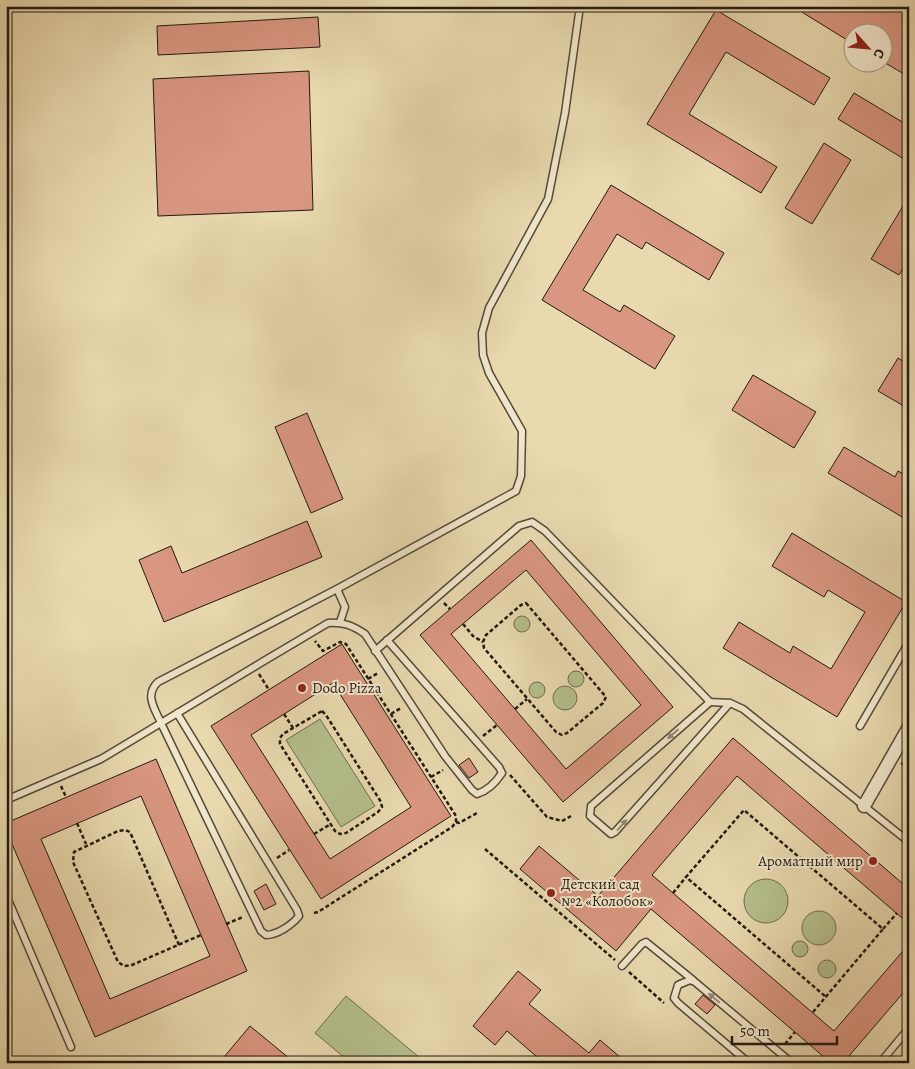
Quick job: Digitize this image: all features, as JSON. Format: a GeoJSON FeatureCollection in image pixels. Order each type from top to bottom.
{"type":"FeatureCollection","features":[{"type":"Feature","properties":{"kind":"street"},"geometry":{"type":"LineString","coordinates":[[864,806],[909,727]]}},
{"type":"Feature","properties":{"kind":"lane"},"geometry":{"type":"LineString","coordinates":[[177,713],[299,916],[294,922],[271,935],[266,935],[261,931],[161,723],[151,701],[150,694],[158,682],[337,590],[510,495],[520,485],[522,431],[490,373],[483,355],[482,332],[489,308],[548,199],[565,113],[580,6]]}},
{"type":"Feature","properties":{"kind":"lane"},"geometry":{"type":"LineString","coordinates":[[375,650],[519,526],[532,522],[545,531],[710,702],[730,703],[743,708],[909,842]]}},
{"type":"Feature","properties":{"kind":"lane"},"geometry":{"type":"LineString","coordinates":[[337,590],[345,607],[340,622]]}},
{"type":"Feature","properties":{"kind":"lane"},"geometry":{"type":"LineString","coordinates":[[6,800],[101,759],[328,623],[340,622],[354,626],[364,634],[445,756],[472,790],[477,794],[482,792],[502,773],[387,640]]}},
{"type":"Feature","properties":{"kind":"lane"},"geometry":{"type":"LineString","coordinates":[[860,726],[909,642]]}},
{"type":"Feature","properties":{"kind":"lane"},"geometry":{"type":"LineString","coordinates":[[710,702],[591,806],[590,816],[606,832],[611,834],[615,832],[730,703]]}},
{"type":"Feature","properties":{"kind":"lane"},"geometry":{"type":"LineString","coordinates":[[6,895],[71,1047]]}},
{"type":"Feature","properties":{"kind":"lane"},"geometry":{"type":"LineString","coordinates":[[622,966],[646,942],[792,1063]]}},
{"type":"Feature","properties":{"kind":"lane"},"geometry":{"type":"LineString","coordinates":[[696,982],[690,980],[683,981],[678,985],[674,998],[749,1063]]}},
{"type":"Feature","properties":{"kind":"lane"},"geometry":{"type":"LineString","coordinates":[[880,1063],[909,1028]]}},
{"type":"Feature","properties":{"kind":"path"},"geometry":{"type":"LineString","coordinates":[[526,603],[530,605],[606,697],[603,703],[562,735],[556,732],[527,699],[484,648],[483,642],[486,635],[521,604],[526,603]]}},
{"type":"Feature","properties":{"kind":"path"},"geometry":{"type":"LineString","coordinates":[[463,624],[473,636],[483,642]]}},
{"type":"Feature","properties":{"kind":"path"},"geometry":{"type":"LineString","coordinates":[[314,912],[318,912],[452,827],[456,822],[456,816],[346,644],[340,642],[323,651],[315,641]]}},
{"type":"Feature","properties":{"kind":"path"},"geometry":{"type":"LineString","coordinates":[[254,667],[269,690]]}},
{"type":"Feature","properties":{"kind":"path"},"geometry":{"type":"LineString","coordinates":[[368,679],[378,673]]}},
{"type":"Feature","properties":{"kind":"path"},"geometry":{"type":"LineString","coordinates":[[515,709],[527,699]]}},
{"type":"Feature","properties":{"kind":"path"},"geometry":{"type":"LineString","coordinates":[[391,714],[401,708]]}},
{"type":"Feature","properties":{"kind":"path"},"geometry":{"type":"LineString","coordinates":[[316,712],[322,712],[326,715],[381,802],[382,807],[378,812],[346,833],[340,834],[335,831],[331,824],[280,744],[280,738],[283,734],[316,712]]}},
{"type":"Feature","properties":{"kind":"path"},"geometry":{"type":"LineString","coordinates":[[284,714],[293,728]]}},
{"type":"Feature","properties":{"kind":"path"},"geometry":{"type":"LineString","coordinates":[[477,742],[497,725]]}},
{"type":"Feature","properties":{"kind":"path"},"geometry":{"type":"LineString","coordinates":[[900,762],[909,767]]}},
{"type":"Feature","properties":{"kind":"path"},"geometry":{"type":"LineString","coordinates":[[431,777],[443,770]]}},
{"type":"Feature","properties":{"kind":"path"},"geometry":{"type":"LineString","coordinates":[[502,773],[510,774],[547,817],[562,822],[570,816]]}},
{"type":"Feature","properties":{"kind":"path"},"geometry":{"type":"LineString","coordinates":[[673,893],[744,810],[883,929]]}},
{"type":"Feature","properties":{"kind":"path"},"geometry":{"type":"LineString","coordinates":[[456,822],[459,823],[476,813]]}},
{"type":"Feature","properties":{"kind":"path"},"geometry":{"type":"LineString","coordinates":[[77,823],[86,844]]}},
{"type":"Feature","properties":{"kind":"path"},"geometry":{"type":"LineString","coordinates":[[314,834],[331,824]]}},
{"type":"Feature","properties":{"kind":"path"},"geometry":{"type":"LineString","coordinates":[[179,945],[130,832],[125,830],[118,831],[86,844],[74,852],[73,862],[118,962],[124,966],[132,965],[201,936]]}},
{"type":"Feature","properties":{"kind":"path"},"geometry":{"type":"LineString","coordinates":[[485,849],[665,1003]]}},
{"type":"Feature","properties":{"kind":"path"},"geometry":{"type":"LineString","coordinates":[[277,858],[289,850]]}},
{"type":"Feature","properties":{"kind":"path"},"geometry":{"type":"LineString","coordinates":[[686,877],[826,997]]}},
{"type":"Feature","properties":{"kind":"path"},"geometry":{"type":"LineString","coordinates":[[226,924],[252,913]]}},
{"type":"Feature","properties":{"kind":"path"},"geometry":{"type":"LineString","coordinates":[[812,1012],[897,913]]}},
{"type":"Feature","properties":{"kind":"path"},"geometry":{"type":"LineString","coordinates":[[782,1048],[795,1032]]}},
{"type":"Feature","properties":{"kind":"green space"},"geometry":{"type":"Polygon","coordinates":[[[519,616],[525,616],[530,621],[528,630],[519,632],[514,627],[514,621],[519,616]]]}},
{"type":"Feature","properties":{"kind":"green space"},"geometry":{"type":"Polygon","coordinates":[[[573,671],[579,671],[584,676],[582,685],[573,687],[568,682],[568,676],[573,671]]]}},
{"type":"Feature","properties":{"kind":"green space"},"geometry":{"type":"Polygon","coordinates":[[[534,682],[540,682],[545,687],[543,696],[534,698],[529,693],[529,687],[534,682]]]}},
{"type":"Feature","properties":{"kind":"green space"},"geometry":{"type":"Polygon","coordinates":[[[565,686],[573,690],[577,698],[573,706],[565,710],[557,706],[553,698],[557,690],[565,686]]]}},
{"type":"Feature","properties":{"kind":"green space"},"geometry":{"type":"Polygon","coordinates":[[[320,719],[375,806],[341,827],[286,740],[320,719]]]}},
{"type":"Feature","properties":{"kind":"green space"},"geometry":{"type":"Polygon","coordinates":[[[770,879],[782,885],[787,892],[787,910],[782,917],[775,922],[762,923],[754,920],[747,913],[744,897],[747,889],[754,882],[770,879]]]}},
{"type":"Feature","properties":{"kind":"green space"},"geometry":{"type":"Polygon","coordinates":[[[819,911],[831,916],[836,928],[831,940],[819,945],[807,940],[802,928],[807,916],[819,911]]]}},
{"type":"Feature","properties":{"kind":"green space"},"geometry":{"type":"Polygon","coordinates":[[[800,941],[806,943],[808,949],[806,955],[800,957],[794,955],[792,949],[794,943],[800,941]]]}},
{"type":"Feature","properties":{"kind":"green space"},"geometry":{"type":"Polygon","coordinates":[[[827,960],[833,963],[836,969],[833,975],[827,978],[821,975],[818,969],[821,963],[827,960]]]}},
{"type":"Feature","properties":{"kind":"green space"},"geometry":{"type":"Polygon","coordinates":[[[346,996],[420,1058],[416,1063],[351,1063],[315,1033],[346,996]]]}},
{"type":"Feature","properties":{"kind":"building"},"geometry":{"type":"Polygon","coordinates":[[[792,6],[909,6],[909,77],[892,67],[892,22],[842,22],[842,37],[792,6]]]}},
{"type":"Feature","properties":{"kind":"building"},"geometry":{"type":"Polygon","coordinates":[[[716,10],[830,78],[814,105],[726,52],[689,114],[777,167],[761,193],[647,124],[716,10]]]}},
{"type":"Feature","properties":{"kind":"building"},"geometry":{"type":"Polygon","coordinates":[[[318,17],[320,47],[158,55],[157,26],[318,17]]]}},
{"type":"Feature","properties":{"kind":"building"},"geometry":{"type":"Polygon","coordinates":[[[309,71],[313,210],[158,216],[153,79],[309,71]]]}},
{"type":"Feature","properties":{"kind":"building"},"geometry":{"type":"Polygon","coordinates":[[[854,93],[909,126],[909,162],[838,119],[854,93]]]}},
{"type":"Feature","properties":{"kind":"building"},"geometry":{"type":"Polygon","coordinates":[[[824,143],[851,160],[812,224],[785,208],[824,143]]]}},
{"type":"Feature","properties":{"kind":"building"},"geometry":{"type":"Polygon","coordinates":[[[611,185],[724,253],[709,280],[646,242],[642,249],[617,234],[583,290],[620,312],[624,305],[675,336],[655,369],[542,300],[611,185]]]}},
{"type":"Feature","properties":{"kind":"building"},"geometry":{"type":"Polygon","coordinates":[[[909,196],[909,259],[899,275],[871,259],[909,196]]]}},
{"type":"Feature","properties":{"kind":"building"},"geometry":{"type":"Polygon","coordinates":[[[898,358],[909,365],[909,409],[878,391],[898,358]]]}},
{"type":"Feature","properties":{"kind":"building"},"geometry":{"type":"Polygon","coordinates":[[[753,375],[816,412],[794,448],[732,410],[753,375]]]}},
{"type":"Feature","properties":{"kind":"building"},"geometry":{"type":"Polygon","coordinates":[[[307,413],[343,499],[311,513],[275,427],[307,413]]]}},
{"type":"Feature","properties":{"kind":"building"},"geometry":{"type":"Polygon","coordinates":[[[844,447],[895,477],[898,471],[909,477],[909,521],[828,473],[844,447]]]}},
{"type":"Feature","properties":{"kind":"building"},"geometry":{"type":"Polygon","coordinates":[[[307,521],[322,557],[164,622],[139,560],[171,546],[182,573],[307,521]]]}},
{"type":"Feature","properties":{"kind":"building"},"geometry":{"type":"Polygon","coordinates":[[[792,533],[906,602],[837,717],[723,648],[739,622],[790,653],[793,646],[831,669],[865,612],[828,590],[824,597],[772,566],[792,533]]]}},
{"type":"Feature","properties":{"kind":"building"},"geometry":{"type":"Polygon","coordinates":[[[531,540],[673,707],[563,802],[420,635],[531,540]],[[526,570],[451,634],[566,769],[641,705],[526,570]]]}},
{"type":"Feature","properties":{"kind":"building"},"geometry":{"type":"Polygon","coordinates":[[[342,644],[451,816],[321,899],[211,726],[342,644]],[[333,683],[251,735],[330,859],[411,807],[333,683]]]}},
{"type":"Feature","properties":{"kind":"building"},"geometry":{"type":"Polygon","coordinates":[[[733,738],[909,889],[909,924],[737,776],[652,875],[834,1031],[909,944],[909,986],[843,1063],[831,1063],[651,909],[616,951],[520,869],[539,846],[598,896],[733,738]]]}},
{"type":"Feature","properties":{"kind":"building"},"geometry":{"type":"Polygon","coordinates":[[[469,758],[478,772],[469,778],[459,765],[469,758]]]}},
{"type":"Feature","properties":{"kind":"building"},"geometry":{"type":"Polygon","coordinates":[[[156,759],[247,971],[95,1037],[6,830],[6,823],[156,759]],[[141,796],[41,839],[110,999],[210,956],[141,796]]]}},
{"type":"Feature","properties":{"kind":"building"},"geometry":{"type":"Polygon","coordinates":[[[266,884],[276,904],[264,910],[254,891],[266,884]]]}},
{"type":"Feature","properties":{"kind":"building"},"geometry":{"type":"Polygon","coordinates":[[[518,971],[541,990],[529,1004],[589,1053],[600,1040],[627,1063],[544,1063],[507,1031],[495,1045],[473,1026],[518,971]]]}},
{"type":"Feature","properties":{"kind":"building"},"geometry":{"type":"Polygon","coordinates":[[[703,995],[715,1005],[707,1014],[695,1004],[703,995]]]}},
{"type":"Feature","properties":{"kind":"building"},"geometry":{"type":"Polygon","coordinates":[[[250,1026],[295,1063],[219,1063],[250,1026]]]}},
{"type":"Feature","properties":{"kind":"place","name":"Dodo Pizza"},"geometry":{"type":"Point","coordinates":[302,688]}},
{"type":"Feature","properties":{"kind":"place","name":"Ароматный мир"},"geometry":{"type":"Point","coordinates":[873,861]}},
{"type":"Feature","properties":{"kind":"place","name":"Детский сад №2 «Колобок»"},"geometry":{"type":"Point","coordinates":[551,893]}}]}
